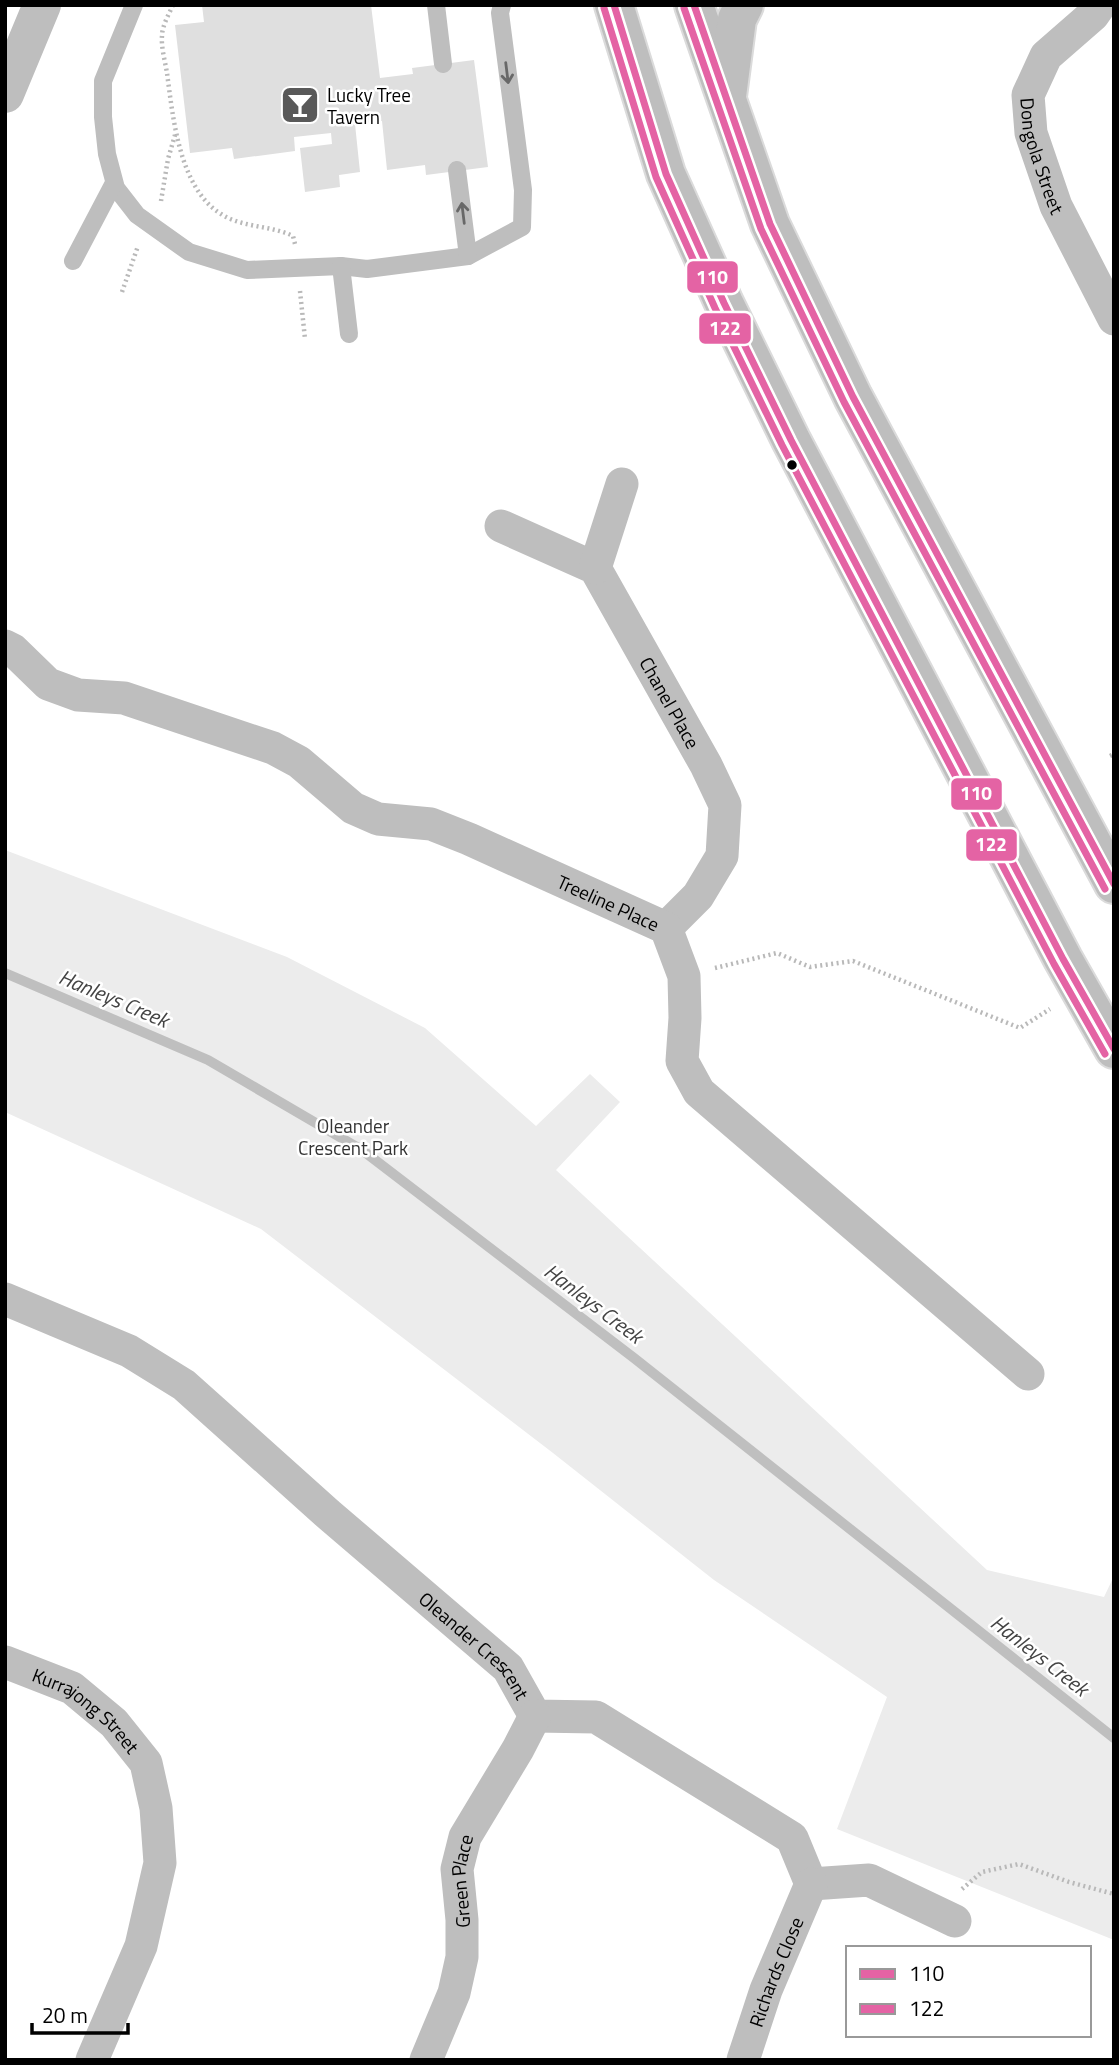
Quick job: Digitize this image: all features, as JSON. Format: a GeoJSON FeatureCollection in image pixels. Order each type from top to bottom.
{"type":"FeatureCollection","features":[{"type":"Feature","properties":{"kind":"main road"},"geometry":{"type":"LineString","coordinates":[[5,94],[42,5]]}},
{"type":"Feature","properties":{"kind":"main road"},"geometry":{"type":"LineString","coordinates":[[614,5],[666,174],[724,303],[797,453],[1063,959],[1114,1049]]}},
{"type":"Feature","properties":{"kind":"main road"},"geometry":{"type":"LineString","coordinates":[[694,5],[770,224],[853,397],[1114,884]]}},
{"type":"Feature","properties":{"kind":"main road"},"geometry":{"type":"LineString","coordinates":[[726,103],[737,19],[744,5]]}},
{"type":"Feature","properties":{"kind":"street","name":"Dongola Street"},"geometry":{"type":"LineString","coordinates":[[1100,5],[1093,15],[1046,56],[1028,95],[1031,133],[1056,206],[1114,319]]}},
{"type":"Feature","properties":{"kind":"street"},"geometry":{"type":"LineString","coordinates":[[501,526],[595,568],[622,484]]}},
{"type":"Feature","properties":{"kind":"street","name":"Chanel Place"},"geometry":{"type":"LineString","coordinates":[[595,568],[706,765],[725,805],[722,856],[698,896],[666,928]]}},
{"type":"Feature","properties":{"kind":"street","name":"Treeline Place"},"geometry":{"type":"LineString","coordinates":[[5,646],[13,650],[48,684],[78,695],[124,698],[273,748],[299,762],[353,808],[378,819],[431,824],[666,928],[684,976],[682,1061],[699,1092],[1028,1374]]}},
{"type":"Feature","properties":{"kind":"street","name":"Oleander Crescent"},"geometry":{"type":"LineString","coordinates":[[5,1299],[129,1351],[184,1384],[328,1514],[508,1668],[534,1716],[596,1717],[793,1838],[811,1884]]}},
{"type":"Feature","properties":{"kind":"street","name":"Kurrajong Street"},"geometry":{"type":"LineString","coordinates":[[5,1662],[72,1688],[114,1723],[146,1763],[156,1808],[160,1863],[141,1946],[92,2060]]}},
{"type":"Feature","properties":{"kind":"street","name":"Green Place"},"geometry":{"type":"LineString","coordinates":[[426,2060],[454,1993],[462,1957],[457,1869],[464,1837],[518,1749],[534,1716]]}},
{"type":"Feature","properties":{"kind":"street"},"geometry":{"type":"LineString","coordinates":[[811,1884],[869,1880],[955,1921]]}},
{"type":"Feature","properties":{"kind":"street","name":"Richards Close"},"geometry":{"type":"LineString","coordinates":[[743,2060],[766,1990],[811,1884]]}},
{"type":"Feature","properties":{"kind":"lane"},"geometry":{"type":"LineString","coordinates":[[134,5],[103,81],[103,117],[107,154],[114,183],[137,215],[189,252],[247,270],[341,266],[367,268],[468,256],[522,227],[523,190],[500,13],[502,5]]}},
{"type":"Feature","properties":{"kind":"lane"},"geometry":{"type":"LineString","coordinates":[[436,5],[443,64]]}},
{"type":"Feature","properties":{"kind":"lane"},"geometry":{"type":"LineString","coordinates":[[457,170],[468,256]]}},
{"type":"Feature","properties":{"kind":"lane"},"geometry":{"type":"LineString","coordinates":[[73,261],[114,183]]}},
{"type":"Feature","properties":{"kind":"lane"},"geometry":{"type":"LineString","coordinates":[[341,266],[349,334]]}},
{"type":"Feature","properties":{"kind":"path"},"geometry":{"type":"LineString","coordinates":[[173,5],[162,35],[175,133],[192,181],[203,198],[220,214],[240,223],[293,236],[304,339]]}},
{"type":"Feature","properties":{"kind":"path"},"geometry":{"type":"LineString","coordinates":[[122,292],[139,243],[163,198],[168,159],[175,133]]}},
{"type":"Feature","properties":{"kind":"path"},"geometry":{"type":"LineString","coordinates":[[684,976],[777,953],[810,967],[853,961],[1020,1028],[1051,1008]]}},
{"type":"Feature","properties":{"kind":"path"},"geometry":{"type":"LineString","coordinates":[[955,1921],[962,1888],[982,1872],[1019,1864],[1069,1882],[1114,1894]]}},
{"type":"Feature","properties":{"kind":"green space","name":"Oleander Crescent Park"},"geometry":{"type":"Polygon","coordinates":[[[5,850],[287,957],[425,1028],[536,1126],[590,1074],[620,1102],[556,1170],[987,1570],[1104,1597],[1114,1576],[1114,1940],[837,1829],[887,1697],[714,1580],[261,1229],[5,1112],[5,850]]]}},
{"type":"Feature","properties":{"kind":"building","name":"Lucky Tree Tavern"},"geometry":{"type":"Polygon","coordinates":[[[202,5],[371,5],[380,78],[413,74],[412,68],[474,60],[488,167],[426,175],[425,165],[387,170],[382,121],[355,124],[360,172],[339,175],[340,187],[305,192],[300,148],[332,144],[331,133],[294,137],[295,151],[234,159],[232,148],[190,153],[175,25],[204,22],[202,5]]]}},
{"type":"Feature","properties":{"kind":"waterway","name":"Hanleys Creek"},"geometry":{"type":"LineString","coordinates":[[5,973],[208,1060],[362,1150],[634,1358],[1114,1738]]}},
{"type":"Feature","properties":{"kind":"transit line","name":"110"},"geometry":{"type":"LineString","coordinates":[[614,5],[666,174],[724,303],[791,440],[1063,959],[1114,1049]]}},
{"type":"Feature","properties":{"kind":"transit line","name":"110"},"geometry":{"type":"LineString","coordinates":[[694,5],[770,224],[853,397],[1114,884]]}},
{"type":"Feature","properties":{"kind":"transit line","name":"122"},"geometry":{"type":"LineString","coordinates":[[604,8],[656,177],[715,308],[782,445],[1054,964],[1105,1054]]}},
{"type":"Feature","properties":{"kind":"transit line","name":"122"},"geometry":{"type":"LineString","coordinates":[[684,8],[761,229],[844,402],[1105,889]]}},
{"type":"Feature","properties":{"kind":"place","name":"Lucky Tree Tavern"},"geometry":{"type":"Point","coordinates":[300,105]}}]}
